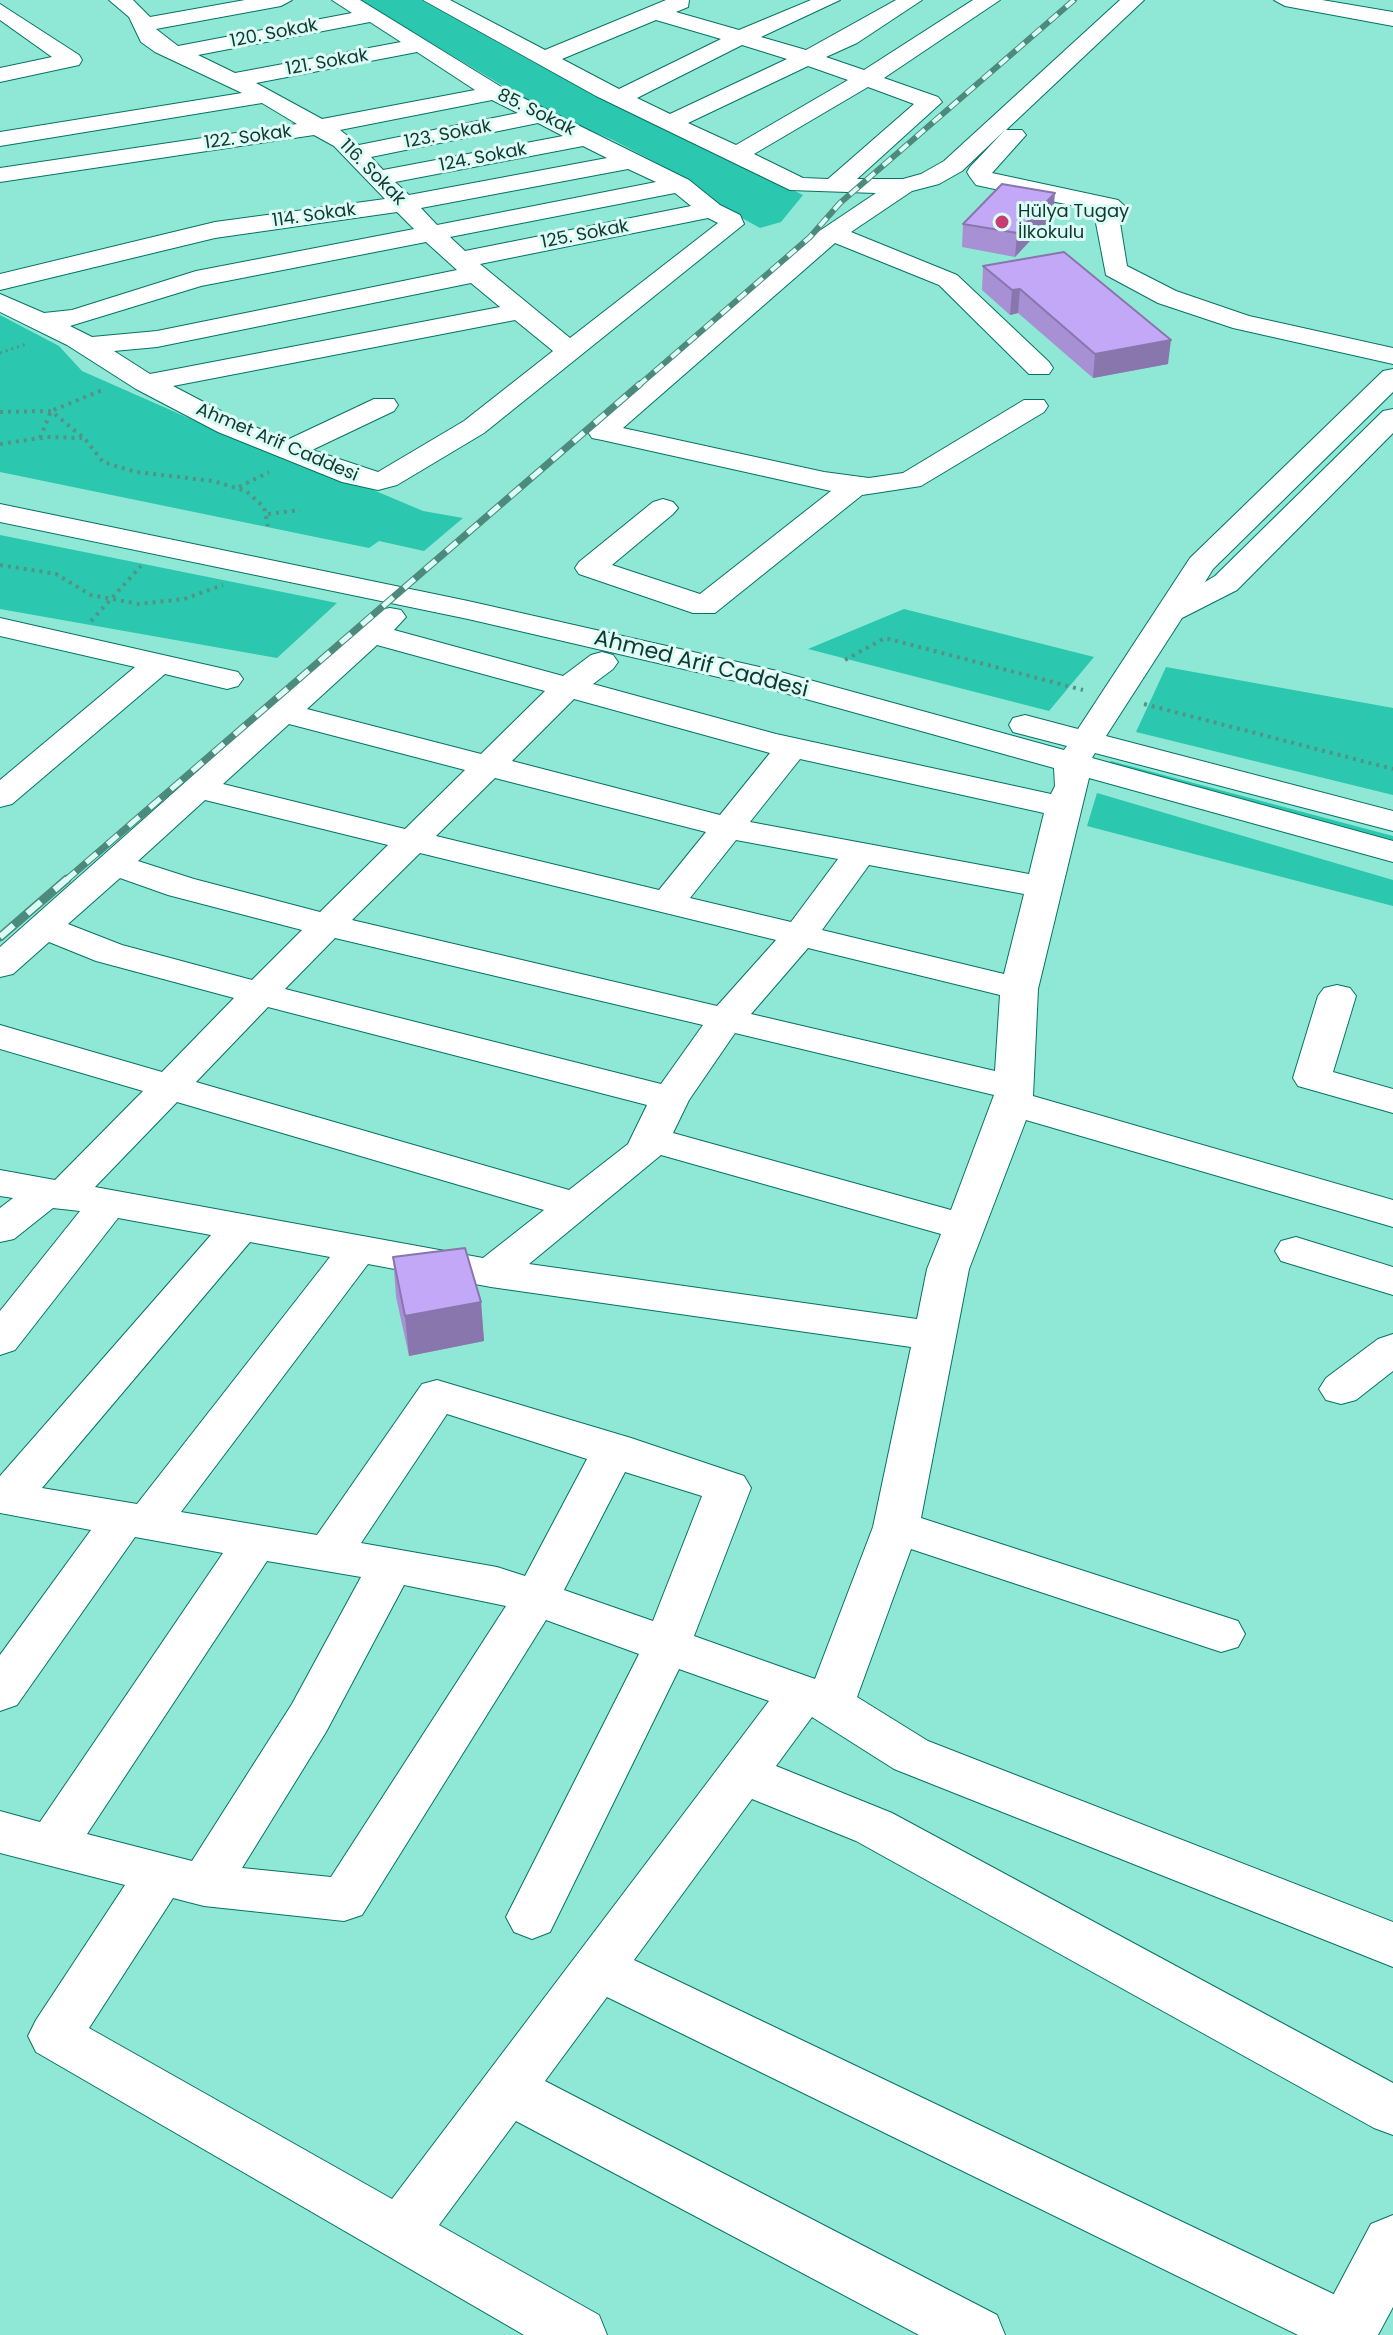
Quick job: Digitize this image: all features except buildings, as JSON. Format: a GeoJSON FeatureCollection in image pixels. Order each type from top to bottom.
{"type":"FeatureCollection","features":[{"type":"Feature","properties":{"kind":"highway"},"geometry":{"type":"LineString","coordinates":[[1346,2332],[1393,2244]]}},
{"type":"Feature","properties":{"kind":"street"},"geometry":{"type":"LineString","coordinates":[[143,25],[281,0]]}},
{"type":"Feature","properties":{"kind":"street","name":"85. Sokak"},"geometry":{"type":"LineString","coordinates":[[343,0],[374,15],[495,93],[680,185],[721,215]]}},
{"type":"Feature","properties":{"kind":"street"},"geometry":{"type":"LineString","coordinates":[[440,4],[479,0]]}},
{"type":"Feature","properties":{"kind":"street"},"geometry":{"type":"LineString","coordinates":[[543,59],[683,0]]}},
{"type":"Feature","properties":{"kind":"street"},"geometry":{"type":"LineString","coordinates":[[619,98],[742,37],[829,0]]}},
{"type":"Feature","properties":{"kind":"street"},"geometry":{"type":"LineString","coordinates":[[671,122],[849,38],[911,0]]}},
{"type":"Feature","properties":{"kind":"street"},"geometry":{"type":"LineString","coordinates":[[738,154],[989,0]]}},
{"type":"Feature","properties":{"kind":"street"},"geometry":{"type":"LineString","coordinates":[[1285,0],[1393,19]]}},
{"type":"Feature","properties":{"kind":"street","name":"116. Sokak"},"geometry":{"type":"LineString","coordinates":[[124,1],[138,14],[149,37],[174,53],[266,96],[356,153],[402,204],[467,267],[568,350]]}},
{"type":"Feature","properties":{"kind":"street"},"geometry":{"type":"LineString","coordinates":[[440,4],[619,98],[799,185],[903,186],[930,179],[953,166],[1144,3]]}},
{"type":"Feature","properties":{"kind":"street"},"geometry":{"type":"LineString","coordinates":[[1144,3],[979,172],[985,180],[1109,205],[1117,210],[1108,223],[1115,270],[1167,297],[1242,322],[1393,356]]}},
{"type":"Feature","properties":{"kind":"street"},"geometry":{"type":"LineString","coordinates":[[0,10],[71,60],[0,75]]}},
{"type":"Feature","properties":{"kind":"street"},"geometry":{"type":"LineString","coordinates":[[654,12],[805,57],[930,102],[834,186]]}},
{"type":"Feature","properties":{"kind":"street","name":"120. Sokak"},"geometry":{"type":"LineString","coordinates":[[174,53],[374,15]]}},
{"type":"Feature","properties":{"kind":"street","name":"121. Sokak"},"geometry":{"type":"LineString","coordinates":[[233,80],[421,45]]}},
{"type":"Feature","properties":{"kind":"street","name":"122. Sokak"},"geometry":{"type":"LineString","coordinates":[[0,175],[319,127],[495,93]]}},
{"type":"Feature","properties":{"kind":"street"},"geometry":{"type":"LineString","coordinates":[[0,139],[266,96]]}},
{"type":"Feature","properties":{"kind":"street","name":"123. Sokak"},"geometry":{"type":"LineString","coordinates":[[356,153],[539,116]]}},
{"type":"Feature","properties":{"kind":"street","name":"124. Sokak"},"geometry":{"type":"LineString","coordinates":[[378,178],[589,138]]}},
{"type":"Feature","properties":{"kind":"street","name":"114. Sokak"},"geometry":{"type":"LineString","coordinates":[[0,282],[200,233],[402,204],[630,161]]}},
{"type":"Feature","properties":{"kind":"street"},"geometry":{"type":"LineString","coordinates":[[39,322],[75,317],[196,279],[680,185]]}},
{"type":"Feature","properties":{"kind":"street"},"geometry":{"type":"LineString","coordinates":[[903,186],[832,233],[602,432],[869,487],[911,480],[1034,406]]}},
{"type":"Feature","properties":{"kind":"street","name":"125. Sokak"},"geometry":{"type":"LineString","coordinates":[[86,346],[157,339],[467,267],[721,215]]}},
{"type":"Feature","properties":{"kind":"street","name":"Ahmet Arif Caddesi"},"geometry":{"type":"LineString","coordinates":[[0,302],[86,346],[141,380],[228,426],[352,476],[369,481],[387,479],[474,427],[732,224],[721,215]]}},
{"type":"Feature","properties":{"kind":"street"},"geometry":{"type":"LineString","coordinates":[[832,233],[948,280],[1039,368]]}},
{"type":"Feature","properties":{"kind":"street"},"geometry":{"type":"LineString","coordinates":[[141,380],[519,311]]}},
{"type":"Feature","properties":{"kind":"street"},"geometry":{"type":"LineString","coordinates":[[399,2234],[744,1774],[816,1699],[896,1527],[948,1269],[967,1228],[1015,1096],[1019,989],[1079,753],[1201,564],[1393,377]]}},
{"type":"Feature","properties":{"kind":"street"},"geometry":{"type":"LineString","coordinates":[[291,449],[384,405]]}},
{"type":"Feature","properties":{"kind":"street"},"geometry":{"type":"LineString","coordinates":[[1171,612],[1226,583],[1393,417]]}},
{"type":"Feature","properties":{"kind":"street"},"geometry":{"type":"LineString","coordinates":[[663,508],[590,568],[704,606],[856,485]]}},
{"type":"Feature","properties":{"kind":"street","name":"Ahmed Arif Caddesi"},"geometry":{"type":"LineString","coordinates":[[0,489],[526,598],[1079,753],[1393,852]]}},
{"type":"Feature","properties":{"kind":"street","name":"Ahmed Arif Caddesi"},"geometry":{"type":"LineString","coordinates":[[0,513],[409,599],[777,681],[1079,753],[1393,821]]}},
{"type":"Feature","properties":{"kind":"street"},"geometry":{"type":"LineString","coordinates":[[0,966],[409,599]]}},
{"type":"Feature","properties":{"kind":"street"},"geometry":{"type":"LineString","coordinates":[[0,627],[227,679]]}},
{"type":"Feature","properties":{"kind":"street"},"geometry":{"type":"LineString","coordinates":[[372,634],[566,689],[792,747],[1063,807]]}},
{"type":"Feature","properties":{"kind":"street"},"geometry":{"type":"LineString","coordinates":[[0,1229],[54,1195],[169,1088],[327,925],[566,689],[602,662]]}},
{"type":"Feature","properties":{"kind":"street"},"geometry":{"type":"LineString","coordinates":[[0,797],[157,665]]}},
{"type":"Feature","properties":{"kind":"street"},"geometry":{"type":"LineString","coordinates":[[284,713],[730,828],[1044,887]]}},
{"type":"Feature","properties":{"kind":"street"},"geometry":{"type":"LineString","coordinates":[[668,902],[792,747]]}},
{"type":"Feature","properties":{"kind":"street"},"geometry":{"type":"LineString","coordinates":[[200,789],[416,839],[1019,989]]}},
{"type":"Feature","properties":{"kind":"street"},"geometry":{"type":"LineString","coordinates":[[491,1273],[644,1151],[670,1099],[727,1018],[800,935],[860,853]]}},
{"type":"Feature","properties":{"kind":"street"},"geometry":{"type":"LineString","coordinates":[[114,864],[181,887],[327,925],[727,1018],[1015,1096],[1393,1214]]}},
{"type":"Feature","properties":{"kind":"street"},"geometry":{"type":"LineString","coordinates":[[44,927],[109,953],[670,1099]]}},
{"type":"Feature","properties":{"kind":"street"},"geometry":{"type":"LineString","coordinates":[[1337,996],[1312,1078],[1393,1101]]}},
{"type":"Feature","properties":{"kind":"street"},"geometry":{"type":"LineString","coordinates":[[0,1037],[577,1206]]}},
{"type":"Feature","properties":{"kind":"street"},"geometry":{"type":"LineString","coordinates":[[650,1139],[967,1228]]}},
{"type":"Feature","properties":{"kind":"street"},"geometry":{"type":"LineString","coordinates":[[0,1183],[106,1205],[491,1273],[935,1336]]}},
{"type":"Feature","properties":{"kind":"street"},"geometry":{"type":"LineString","coordinates":[[0,1340],[106,1205]]}},
{"type":"Feature","properties":{"kind":"street"},"geometry":{"type":"LineString","coordinates":[[4,1498],[239,1229]]}},
{"type":"Feature","properties":{"kind":"street"},"geometry":{"type":"LineString","coordinates":[[0,1692],[358,1249]]}},
{"type":"Feature","properties":{"kind":"street"},"geometry":{"type":"LineString","coordinates":[[1296,1251],[1393,1281]]}},
{"type":"Feature","properties":{"kind":"street"},"geometry":{"type":"LineString","coordinates":[[1341,1389],[1393,1349]]}},
{"type":"Feature","properties":{"kind":"street"},"geometry":{"type":"LineString","coordinates":[[329,1554],[437,1395],[615,1449],[728,1488],[667,1645],[532,1917]]}},
{"type":"Feature","properties":{"kind":"street"},"geometry":{"type":"LineString","coordinates":[[0,1832],[183,1879],[344,1900],[536,1598],[615,1449]]}},
{"type":"Feature","properties":{"kind":"street"},"geometry":{"type":"LineString","coordinates":[[4,1498],[497,1584],[816,1699],[911,1755],[1393,1945]]}},
{"type":"Feature","properties":{"kind":"street"},"geometry":{"type":"LineString","coordinates":[[896,1527],[1221,1634]]}},
{"type":"Feature","properties":{"kind":"street"},"geometry":{"type":"LineString","coordinates":[[52,1845],[256,1541]]}},
{"type":"Feature","properties":{"kind":"street"},"geometry":{"type":"LineString","coordinates":[[391,1565],[309,1718],[55,2036],[578,2335]]}},
{"type":"Feature","properties":{"kind":"street"},"geometry":{"type":"LineString","coordinates":[[744,1774],[874,1827],[1393,2111]]}},
{"type":"Feature","properties":{"kind":"street"},"geometry":{"type":"LineString","coordinates":[[598,1968],[1346,2332]]}},
{"type":"Feature","properties":{"kind":"street"},"geometry":{"type":"LineString","coordinates":[[508,2089],[976,2335]]}},
{"type":"Feature","properties":{"kind":"path"},"geometry":{"type":"LineString","coordinates":[[0,412],[51,411],[141,380]]}},
{"type":"Feature","properties":{"kind":"path"},"geometry":{"type":"LineString","coordinates":[[40,438],[51,411]]}},
{"type":"Feature","properties":{"kind":"path"},"geometry":{"type":"LineString","coordinates":[[51,411],[85,439],[103,462],[136,472],[233,485],[257,499],[268,514],[268,526]]}},
{"type":"Feature","properties":{"kind":"path"},"geometry":{"type":"LineString","coordinates":[[0,444],[40,438],[85,439]]}},
{"type":"Feature","properties":{"kind":"path"},"geometry":{"type":"LineString","coordinates":[[268,514],[300,510]]}},
{"type":"Feature","properties":{"kind":"path"},"geometry":{"type":"LineString","coordinates":[[84,630],[147,560]]}},
{"type":"Feature","properties":{"kind":"path"},"geometry":{"type":"LineString","coordinates":[[0,565],[56,574],[91,595],[108,600],[163,603],[200,596],[226,583]]}},
{"type":"Feature","properties":{"kind":"path"},"geometry":{"type":"LineString","coordinates":[[845,660],[885,638],[1393,769]]}},
{"type":"Feature","properties":{"kind":"green space"},"geometry":{"type":"Polygon","coordinates":[[[359,0],[421,0],[553,73],[803,195],[781,222],[760,228],[722,207],[689,180],[613,140],[552,115],[359,0]]]}},
{"type":"Feature","properties":{"kind":"green space"},"geometry":{"type":"Polygon","coordinates":[[[0,315],[59,346],[82,371],[218,431],[286,453],[423,511],[463,518],[424,551],[379,541],[369,548],[0,472],[0,315]]]}},
{"type":"Feature","properties":{"kind":"green space"},"geometry":{"type":"Polygon","coordinates":[[[0,535],[337,603],[277,658],[0,609],[0,535]]]}},
{"type":"Feature","properties":{"kind":"green space"},"geometry":{"type":"Polygon","coordinates":[[[904,609],[1094,657],[1049,711],[808,649],[904,609]]]}},
{"type":"Feature","properties":{"kind":"green space"},"geometry":{"type":"Polygon","coordinates":[[[1166,667],[1393,708],[1393,795],[1136,732],[1166,667]]]}},
{"type":"Feature","properties":{"kind":"green space"},"geometry":{"type":"Polygon","coordinates":[[[1111,761],[1393,836],[1393,843],[1105,767],[1111,761]]]}},
{"type":"Feature","properties":{"kind":"green space"},"geometry":{"type":"Polygon","coordinates":[[[1097,793],[1393,880],[1393,906],[1087,826],[1097,793]]]}},
{"type":"Feature","properties":{"kind":"railway"},"geometry":{"type":"LineString","coordinates":[[638,386],[810,237],[840,203],[1074,0]]}},
{"type":"Feature","properties":{"kind":"railway"},"geometry":{"type":"LineString","coordinates":[[65,881],[640,384]]}},
{"type":"Feature","properties":{"kind":"railway"},"geometry":{"type":"LineString","coordinates":[[0,937],[67,879]]}},
{"type":"Feature","properties":{"kind":"place","name":"Hülya Tugay İlkokulu"},"geometry":{"type":"Point","coordinates":[1002,222]}}]}
